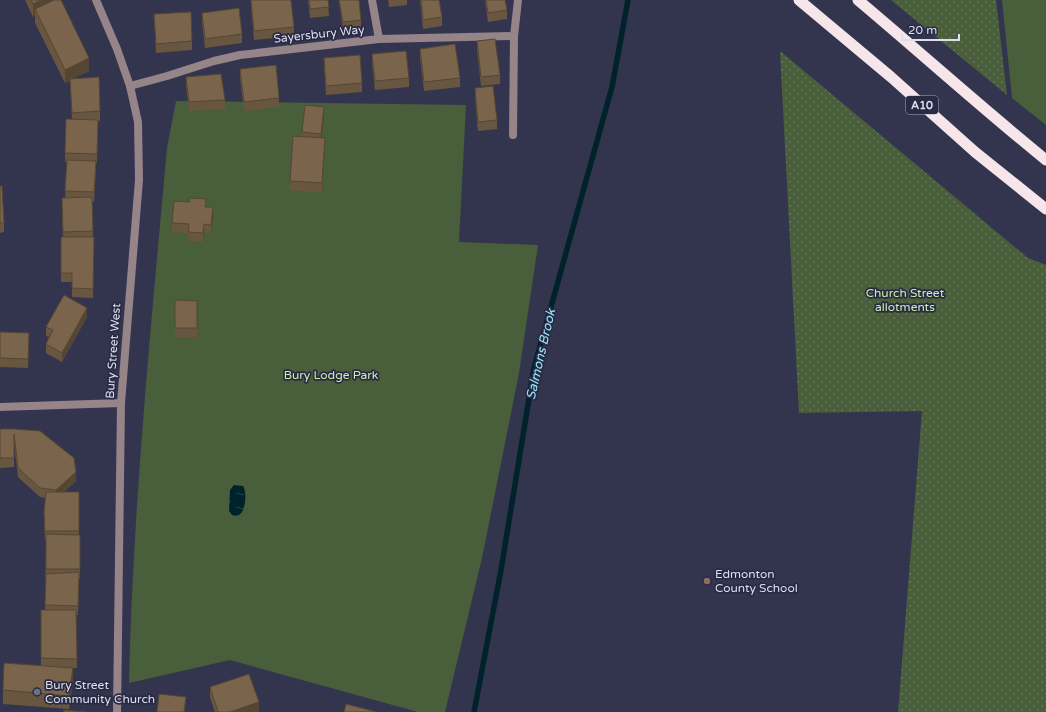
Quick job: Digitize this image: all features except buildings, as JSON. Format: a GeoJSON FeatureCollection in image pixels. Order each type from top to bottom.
{"type":"FeatureCollection","features":[{"type":"Feature","properties":{"kind":"highway","name":"A10"},"geometry":{"type":"LineString","coordinates":[[799,0],[891,77],[976,152],[1046,209]]}},
{"type":"Feature","properties":{"kind":"highway"},"geometry":{"type":"LineString","coordinates":[[858,0],[1046,160]]}},
{"type":"Feature","properties":{"kind":"street","name":"Bury Street West"},"geometry":{"type":"LineString","coordinates":[[96,0],[117,49],[130,86],[138,122],[139,180],[121,403],[117,712]]}},
{"type":"Feature","properties":{"kind":"street"},"geometry":{"type":"LineString","coordinates":[[372,0],[379,39]]}},
{"type":"Feature","properties":{"kind":"street"},"geometry":{"type":"LineString","coordinates":[[513,135],[514,36],[518,0]]}},
{"type":"Feature","properties":{"kind":"street","name":"Sayersbury Way"},"geometry":{"type":"LineString","coordinates":[[130,86],[214,61],[240,55],[379,39],[514,36]]}},
{"type":"Feature","properties":{"kind":"street"},"geometry":{"type":"LineString","coordinates":[[0,407],[121,403]]}},
{"type":"Feature","properties":{"kind":"green space"},"geometry":{"type":"Polygon","coordinates":[[[891,0],[996,0],[1007,95],[891,0]]]}},
{"type":"Feature","properties":{"kind":"green space"},"geometry":{"type":"Polygon","coordinates":[[[1002,0],[1046,0],[1046,125],[1012,98],[1002,0]]]}},
{"type":"Feature","properties":{"kind":"green space","name":"Church Street allotments"},"geometry":{"type":"Polygon","coordinates":[[[780,51],[1028,258],[1046,265],[1046,712],[898,712],[922,411],[799,413],[780,51]]]}},
{"type":"Feature","properties":{"kind":"green space","name":"Bury Lodge Park"},"geometry":{"type":"Polygon","coordinates":[[[176,101],[466,105],[459,242],[538,245],[519,373],[482,558],[445,712],[418,712],[230,660],[129,683],[134,549],[144,415],[167,148],[176,101]]]}},
{"type":"Feature","properties":{"kind":"water"},"geometry":{"type":"Polygon","coordinates":[[[234,485],[243,486],[245,497],[243,510],[239,515],[235,516],[229,511],[230,490],[234,485]]]}},
{"type":"Feature","properties":{"kind":"waterway","name":"Salmons Brook"},"geometry":{"type":"LineString","coordinates":[[474,712],[501,570],[534,368],[612,87],[628,0]]}},
{"type":"Feature","properties":{"kind":"place","name":"Edmonton County School"},"geometry":{"type":"Point","coordinates":[707,581]}},
{"type":"Feature","properties":{"kind":"place","name":"Bury Street Community Church"},"geometry":{"type":"Point","coordinates":[37,692]}}]}
